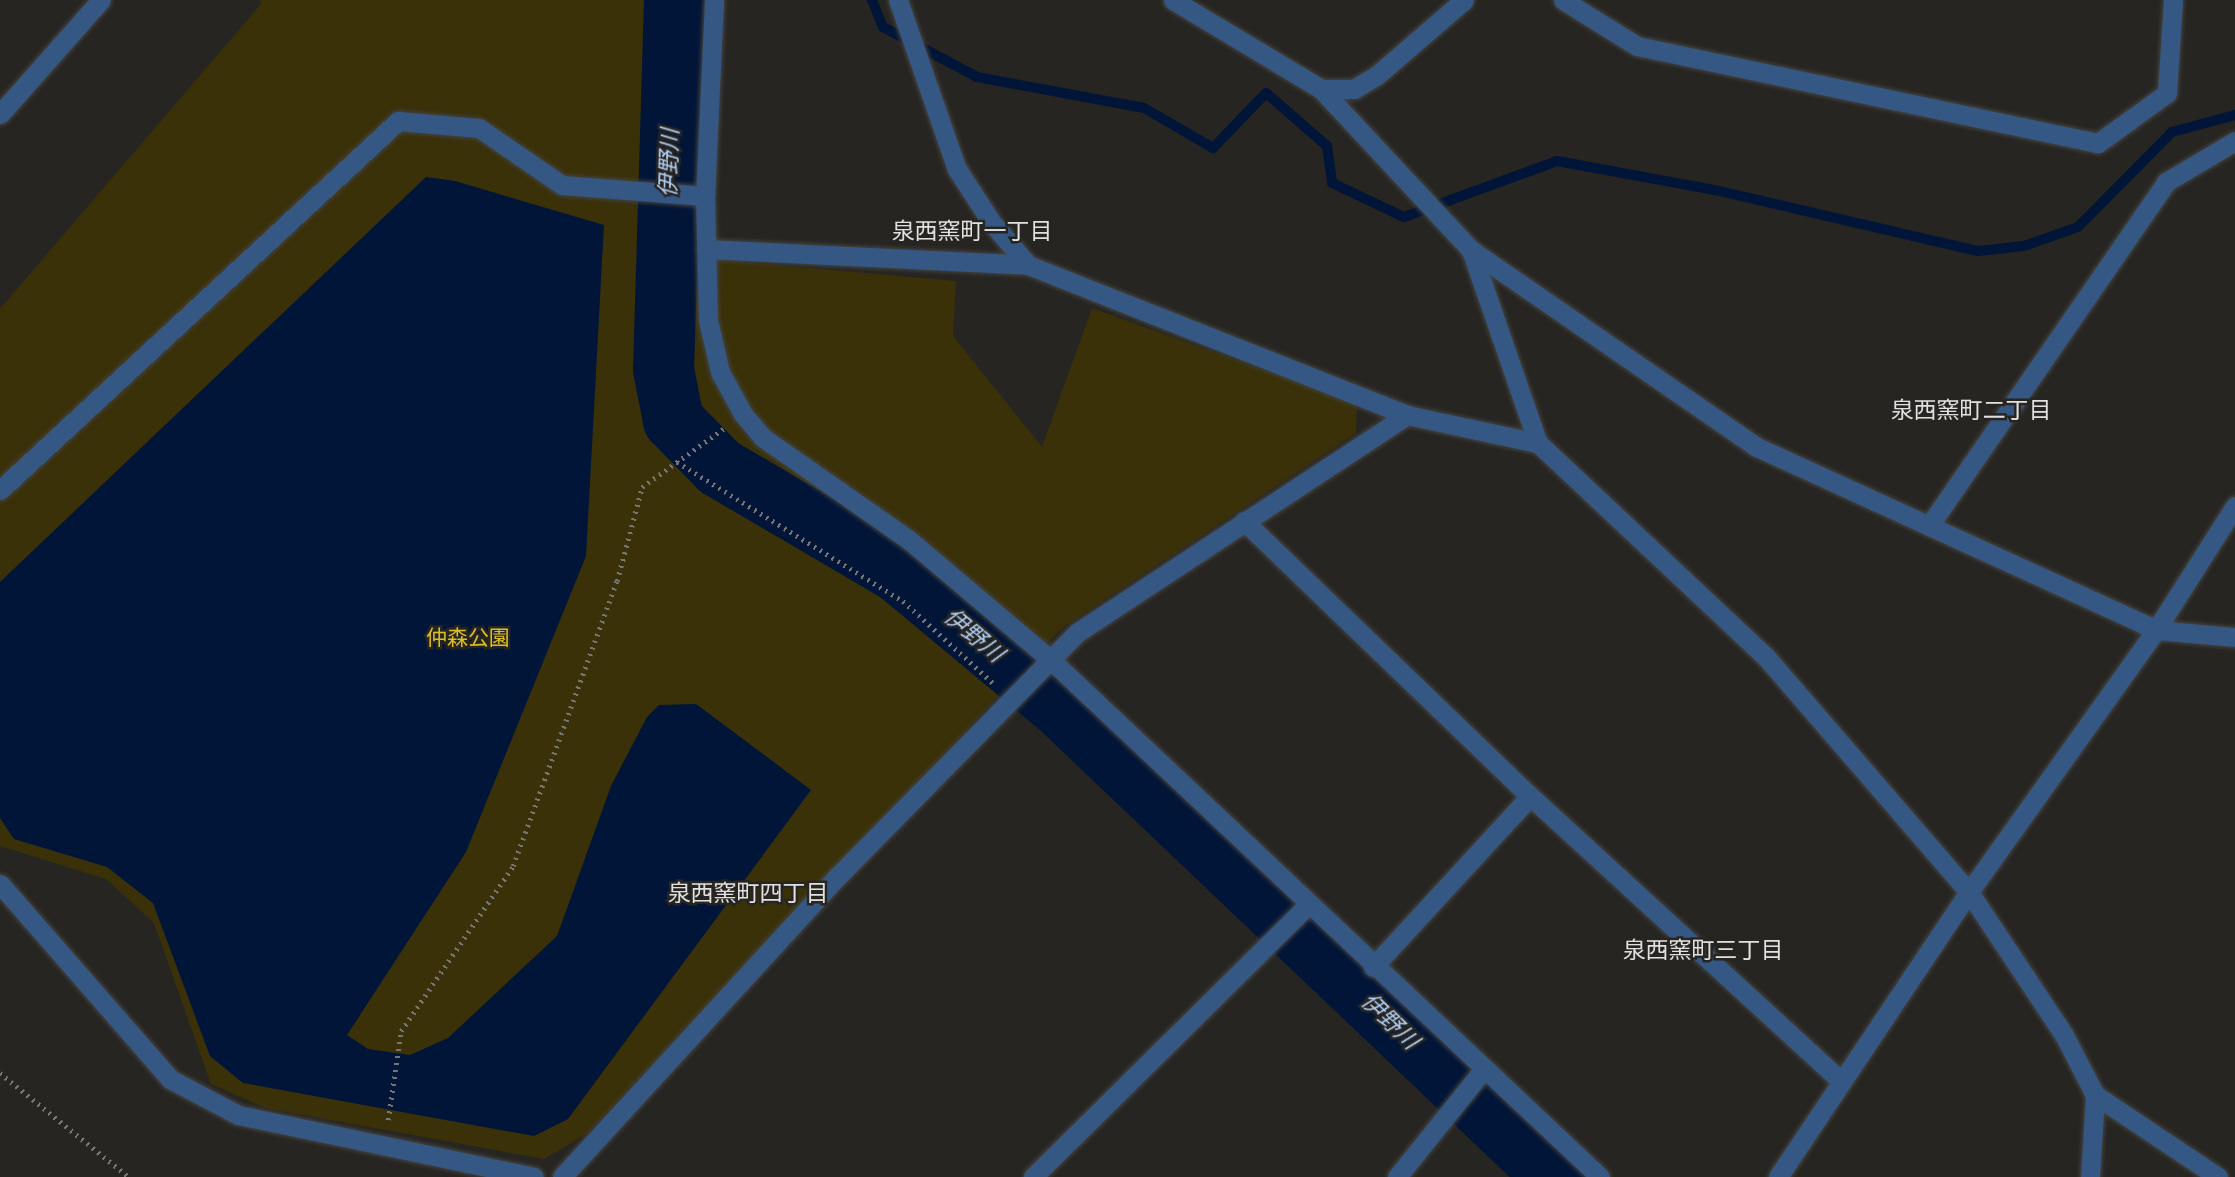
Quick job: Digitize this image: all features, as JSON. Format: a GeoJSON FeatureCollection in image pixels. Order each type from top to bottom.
{"type":"FeatureCollection","features":[{"type":"Feature","properties":{"kind":"street"},"geometry":{"type":"LineString","coordinates":[[0,114],[101,0]]}},
{"type":"Feature","properties":{"kind":"street"},"geometry":{"type":"LineString","coordinates":[[714,0],[705,196],[708,320],[720,372],[743,414],[762,437],[909,540],[1051,660],[1373,967],[1601,1177]]}},
{"type":"Feature","properties":{"kind":"street"},"geometry":{"type":"LineString","coordinates":[[898,0],[957,169],[992,223],[1028,265]]}},
{"type":"Feature","properties":{"kind":"street"},"geometry":{"type":"LineString","coordinates":[[1173,0],[1321,89],[1402,180],[1471,250],[1757,447],[2156,630],[2235,637]]}},
{"type":"Feature","properties":{"kind":"street"},"geometry":{"type":"LineString","coordinates":[[1321,89],[1354,89],[1376,76],[1464,0]]}},
{"type":"Feature","properties":{"kind":"street"},"geometry":{"type":"LineString","coordinates":[[1563,0],[1637,46],[2098,143],[2167,93],[2173,0]]}},
{"type":"Feature","properties":{"kind":"street"},"geometry":{"type":"LineString","coordinates":[[0,490],[398,121],[479,128],[562,185],[705,196]]}},
{"type":"Feature","properties":{"kind":"street"},"geometry":{"type":"LineString","coordinates":[[1929,526],[2166,182],[2235,141]]}},
{"type":"Feature","properties":{"kind":"street"},"geometry":{"type":"LineString","coordinates":[[706,249],[1028,265],[1407,415],[1538,443]]}},
{"type":"Feature","properties":{"kind":"street"},"geometry":{"type":"LineString","coordinates":[[1471,250],[1538,443],[1766,657],[1969,892],[2064,1035],[2095,1095],[2218,1177]]}},
{"type":"Feature","properties":{"kind":"street"},"geometry":{"type":"LineString","coordinates":[[562,1177],[837,877],[1078,632],[1407,415]]}},
{"type":"Feature","properties":{"kind":"street"},"geometry":{"type":"LineString","coordinates":[[1778,1177],[1969,892],[2156,630],[2235,506]]}},
{"type":"Feature","properties":{"kind":"street"},"geometry":{"type":"LineString","coordinates":[[1244,521],[1530,796],[1841,1081]]}},
{"type":"Feature","properties":{"kind":"street"},"geometry":{"type":"LineString","coordinates":[[1373,967],[1530,796]]}},
{"type":"Feature","properties":{"kind":"street"},"geometry":{"type":"LineString","coordinates":[[0,884],[170,1079],[238,1115],[534,1177]]}},
{"type":"Feature","properties":{"kind":"street"},"geometry":{"type":"LineString","coordinates":[[1033,1177],[1308,905]]}},
{"type":"Feature","properties":{"kind":"street"},"geometry":{"type":"LineString","coordinates":[[1397,1177],[1483,1070]]}},
{"type":"Feature","properties":{"kind":"street"},"geometry":{"type":"LineString","coordinates":[[2090,1177],[2095,1095]]}},
{"type":"Feature","properties":{"kind":"path"},"geometry":{"type":"LineString","coordinates":[[384,1146],[401,1031],[513,866],[617,581],[642,487],[743,414]]}},
{"type":"Feature","properties":{"kind":"path"},"geometry":{"type":"LineString","coordinates":[[677,462],[902,601],[1011,700]]}},
{"type":"Feature","properties":{"kind":"path"},"geometry":{"type":"LineString","coordinates":[[0,1073],[128,1177]]}},
{"type":"Feature","properties":{"kind":"green space","name":"仲森公園"},"geometry":{"type":"Polygon","coordinates":[[[259,0],[655,0],[652,254],[956,281],[953,336],[1042,447],[1092,308],[1357,404],[1356,433],[1062,628],[588,1133],[544,1159],[265,1108],[211,1084],[154,923],[106,879],[0,846],[0,309],[262,3],[259,0]]]}},
{"type":"Feature","properties":{"kind":"water"},"geometry":{"type":"Polygon","coordinates":[[[426,177],[455,181],[604,225],[586,556],[466,852],[347,1035],[368,1049],[410,1055],[448,1038],[557,936],[611,786],[647,717],[659,705],[696,704],[811,790],[568,1119],[534,1136],[243,1083],[210,1056],[153,903],[107,867],[14,839],[0,818],[0,582],[426,177]]]}},
{"type":"Feature","properties":{"kind":"waterway","name":"伊野川"},"geometry":{"type":"LineString","coordinates":[[674,0],[663,369],[673,420],[719,467],[898,572],[1059,706],[1554,1177]]}},
{"type":"Feature","properties":{"kind":"waterway"},"geometry":{"type":"LineString","coordinates":[[872,0],[883,27],[977,77],[1144,108],[1213,148],[1266,93],[1327,146],[1332,183],[1404,217],[1557,161],[1715,190],[1978,251],[2024,246],[2078,227],[2172,132],[2235,115]]}},
{"type":"Feature","properties":{"kind":"district","name":"泉西窯町一丁目"},"geometry":{"type":"Point","coordinates":[972,231]}},
{"type":"Feature","properties":{"kind":"district","name":"泉西窯町二丁目"},"geometry":{"type":"Point","coordinates":[1971,410]}},
{"type":"Feature","properties":{"kind":"district","name":"泉西窯町四丁目"},"geometry":{"type":"Point","coordinates":[748,893]}},
{"type":"Feature","properties":{"kind":"district","name":"泉西窯町三丁目"},"geometry":{"type":"Point","coordinates":[1703,950]}}]}
